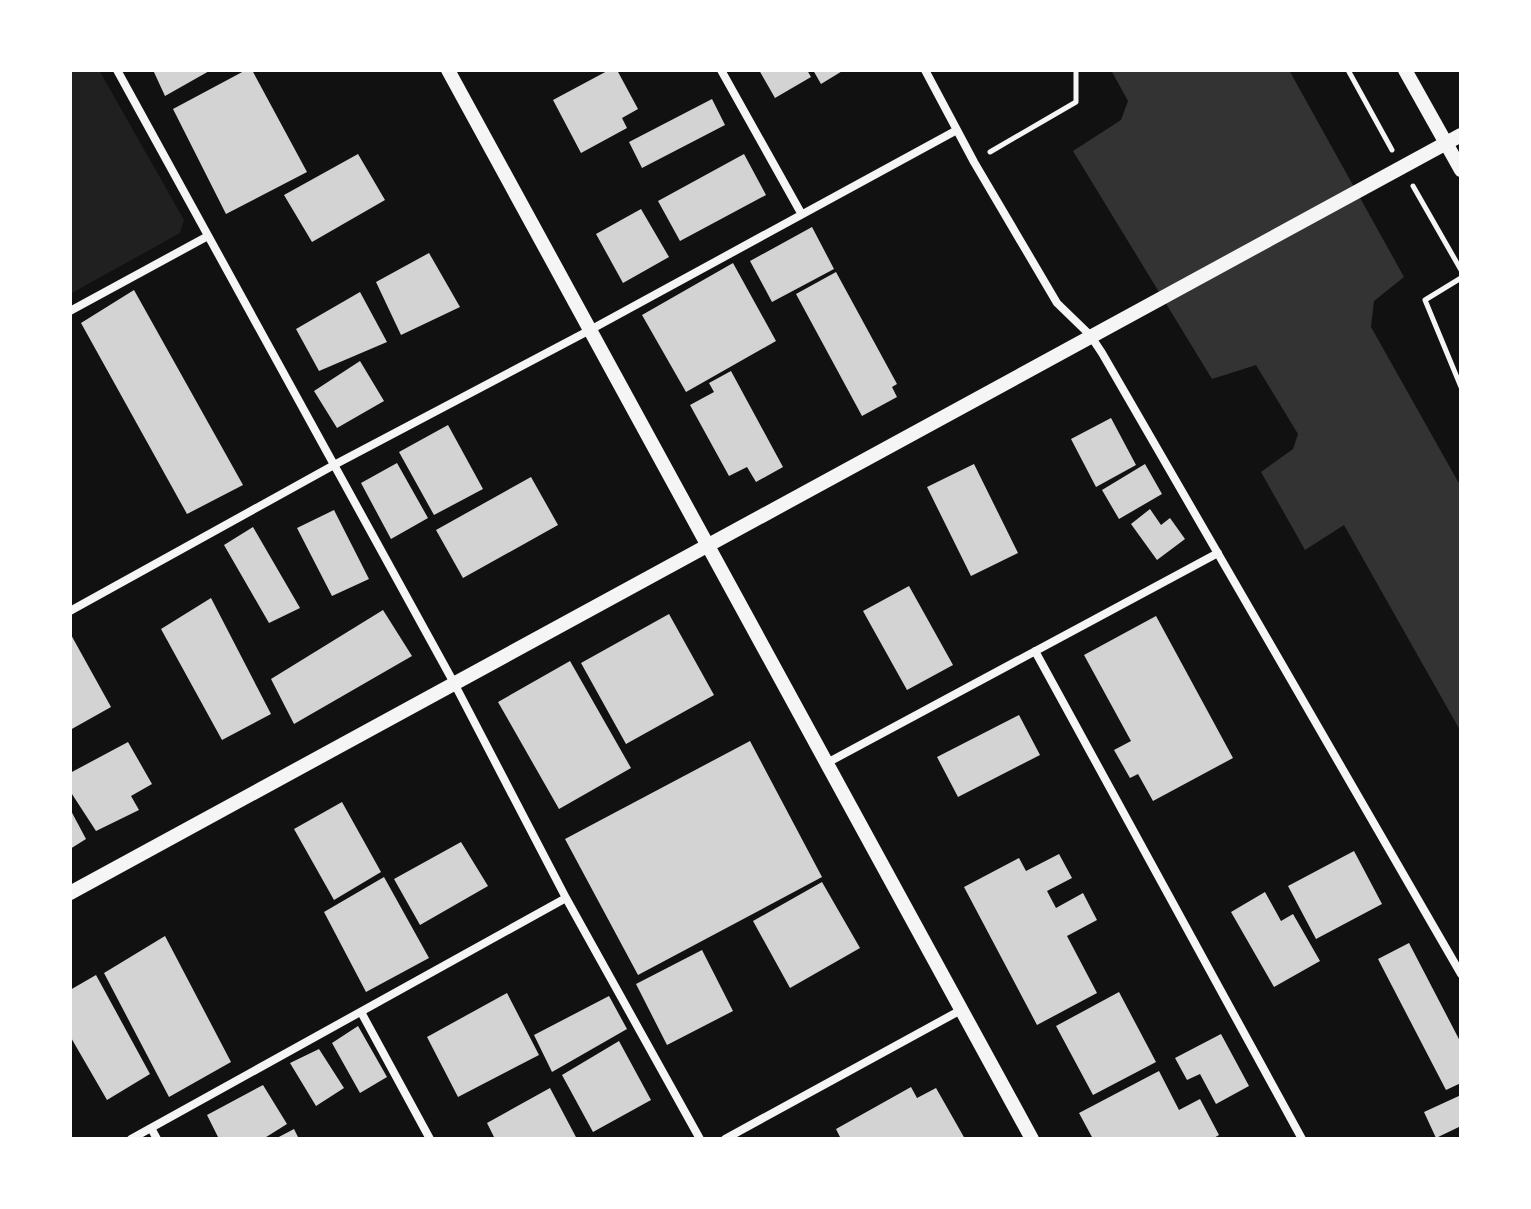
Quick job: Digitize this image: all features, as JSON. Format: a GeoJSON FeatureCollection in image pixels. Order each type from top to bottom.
{"type":"FeatureCollection","features":[{"type":"Feature","properties":{"kind":"street"},"geometry":{"type":"LineString","coordinates":[[117,70],[700,1139]]}},
{"type":"Feature","properties":{"kind":"street"},"geometry":{"type":"LineString","coordinates":[[448,70],[1032,1139]]}},
{"type":"Feature","properties":{"kind":"street"},"geometry":{"type":"LineString","coordinates":[[721,70],[801,213]]}},
{"type":"Feature","properties":{"kind":"street"},"geometry":{"type":"LineString","coordinates":[[925,70],[974,162],[1057,303],[1090,335],[1461,974]]}},
{"type":"Feature","properties":{"kind":"street"},"geometry":{"type":"LineString","coordinates":[[1405,70],[1461,170]]}},
{"type":"Feature","properties":{"kind":"street"},"geometry":{"type":"LineString","coordinates":[[70,611],[334,465],[957,130]]}},
{"type":"Feature","properties":{"kind":"street"},"geometry":{"type":"LineString","coordinates":[[70,893],[1461,135]]}},
{"type":"Feature","properties":{"kind":"street"},"geometry":{"type":"LineString","coordinates":[[70,311],[208,236]]}},
{"type":"Feature","properties":{"kind":"street"},"geometry":{"type":"LineString","coordinates":[[825,764],[1218,553]]}},
{"type":"Feature","properties":{"kind":"street"},"geometry":{"type":"LineString","coordinates":[[1035,651],[1302,1139]]}},
{"type":"Feature","properties":{"kind":"street"},"geometry":{"type":"LineString","coordinates":[[131,1139],[566,898]]}},
{"type":"Feature","properties":{"kind":"street"},"geometry":{"type":"LineString","coordinates":[[725,1139],[961,1010]]}},
{"type":"Feature","properties":{"kind":"street"},"geometry":{"type":"LineString","coordinates":[[361,1012],[430,1139]]}},
{"type":"Feature","properties":{"kind":"street"},"geometry":{"type":"LineString","coordinates":[[151,1128],[157,1139]]}},
{"type":"Feature","properties":{"kind":"path"},"geometry":{"type":"LineString","coordinates":[[974,162],[1076,102],[1076,70]]}},
{"type":"Feature","properties":{"kind":"path"},"geometry":{"type":"LineString","coordinates":[[1461,278],[1425,300],[1461,387]]}},
{"type":"Feature","properties":{"kind":"shaded area"},"geometry":{"type":"Polygon","coordinates":[[[70,70],[99,70],[184,220],[180,233],[70,294],[70,70]]]}},
{"type":"Feature","properties":{"kind":"shaded area"},"geometry":{"type":"Polygon","coordinates":[[[1111,70],[1289,70],[1404,277],[1374,301],[1371,327],[1461,487],[1461,732],[1344,525],[1305,550],[1261,472],[1293,449],[1298,434],[1256,365],[1212,379],[1073,151],[1121,120],[1128,101],[1111,70]]]}},
{"type":"Feature","properties":{"kind":"building"},"geometry":{"type":"Polygon","coordinates":[[[153,70],[211,70],[165,96],[153,70]]]}},
{"type":"Feature","properties":{"kind":"building"},"geometry":{"type":"Polygon","coordinates":[[[246,70],[252,70],[307,172],[226,214],[173,109],[246,70]]]}},
{"type":"Feature","properties":{"kind":"building"},"geometry":{"type":"Polygon","coordinates":[[[609,70],[617,70],[638,109],[622,118],[627,128],[581,153],[553,100],[609,70]]]}},
{"type":"Feature","properties":{"kind":"building"},"geometry":{"type":"Polygon","coordinates":[[[759,70],[807,70],[811,77],[775,98],[759,70]]]}},
{"type":"Feature","properties":{"kind":"building"},"geometry":{"type":"Polygon","coordinates":[[[813,70],[844,70],[821,84],[813,70]]]}},
{"type":"Feature","properties":{"kind":"building"},"geometry":{"type":"Polygon","coordinates":[[[712,99],[725,125],[642,168],[629,142],[712,99]]]}},
{"type":"Feature","properties":{"kind":"building"},"geometry":{"type":"Polygon","coordinates":[[[358,154],[385,200],[312,242],[284,195],[358,154]]]}},
{"type":"Feature","properties":{"kind":"building"},"geometry":{"type":"Polygon","coordinates":[[[744,154],[766,195],[680,241],[658,201],[744,154]]]}},
{"type":"Feature","properties":{"kind":"building"},"geometry":{"type":"Polygon","coordinates":[[[641,209],[669,257],[623,283],[596,234],[641,209]]]}},
{"type":"Feature","properties":{"kind":"building"},"geometry":{"type":"Polygon","coordinates":[[[812,227],[834,269],[772,302],[750,261],[812,227]]]}},
{"type":"Feature","properties":{"kind":"building"},"geometry":{"type":"Polygon","coordinates":[[[429,253],[460,307],[401,335],[376,282],[429,253]]]}},
{"type":"Feature","properties":{"kind":"building"},"geometry":{"type":"Polygon","coordinates":[[[733,263],[776,341],[686,392],[642,315],[733,263]]]}},
{"type":"Feature","properties":{"kind":"building"},"geometry":{"type":"Polygon","coordinates":[[[836,272],[897,384],[892,387],[897,397],[862,416],[796,294],[836,272]]]}},
{"type":"Feature","properties":{"kind":"building"},"geometry":{"type":"Polygon","coordinates":[[[134,290],[243,485],[187,514],[81,323],[134,290]]]}},
{"type":"Feature","properties":{"kind":"building"},"geometry":{"type":"Polygon","coordinates":[[[360,292],[387,342],[319,371],[296,329],[360,292]]]}},
{"type":"Feature","properties":{"kind":"building"},"geometry":{"type":"Polygon","coordinates":[[[360,361],[384,401],[337,428],[314,391],[360,361]]]}},
{"type":"Feature","properties":{"kind":"building"},"geometry":{"type":"Polygon","coordinates":[[[731,371],[783,467],[756,482],[747,467],[729,476],[690,405],[714,392],[709,383],[731,371]]]}},
{"type":"Feature","properties":{"kind":"building"},"geometry":{"type":"Polygon","coordinates":[[[1111,418],[1136,465],[1096,487],[1071,439],[1111,418]]]}},
{"type":"Feature","properties":{"kind":"building"},"geometry":{"type":"Polygon","coordinates":[[[448,425],[483,489],[434,515],[399,452],[448,425]]]}},
{"type":"Feature","properties":{"kind":"building"},"geometry":{"type":"Polygon","coordinates":[[[397,463],[428,518],[391,539],[361,483],[397,463]]]}},
{"type":"Feature","properties":{"kind":"building"},"geometry":{"type":"Polygon","coordinates":[[[974,464],[1018,553],[971,576],[927,487],[974,464]]]}},
{"type":"Feature","properties":{"kind":"building"},"geometry":{"type":"Polygon","coordinates":[[[1145,464],[1162,494],[1119,519],[1102,490],[1145,464]]]}},
{"type":"Feature","properties":{"kind":"building"},"geometry":{"type":"Polygon","coordinates":[[[531,477],[558,525],[463,578],[436,530],[531,477]]]}},
{"type":"Feature","properties":{"kind":"building"},"geometry":{"type":"Polygon","coordinates":[[[1150,509],[1161,525],[1170,518],[1185,539],[1157,560],[1131,524],[1150,509]]]}},
{"type":"Feature","properties":{"kind":"building"},"geometry":{"type":"Polygon","coordinates":[[[334,510],[369,579],[332,596],[297,528],[334,510]]]}},
{"type":"Feature","properties":{"kind":"building"},"geometry":{"type":"Polygon","coordinates":[[[253,527],[300,608],[269,623],[224,545],[253,527]]]}},
{"type":"Feature","properties":{"kind":"building"},"geometry":{"type":"Polygon","coordinates":[[[909,586],[953,665],[907,690],[863,611],[909,586]]]}},
{"type":"Feature","properties":{"kind":"building"},"geometry":{"type":"Polygon","coordinates":[[[211,598],[271,714],[222,740],[161,629],[211,598]]]}},
{"type":"Feature","properties":{"kind":"building"},"geometry":{"type":"Polygon","coordinates":[[[383,610],[412,656],[294,724],[271,679],[383,610]]]}},
{"type":"Feature","properties":{"kind":"building"},"geometry":{"type":"Polygon","coordinates":[[[669,614],[714,695],[626,744],[581,663],[669,614]]]}},
{"type":"Feature","properties":{"kind":"building"},"geometry":{"type":"Polygon","coordinates":[[[1156,616],[1233,758],[1153,801],[1138,774],[1130,778],[1114,750],[1131,741],[1084,655],[1156,616]]]}},
{"type":"Feature","properties":{"kind":"building"},"geometry":{"type":"Polygon","coordinates":[[[70,633],[111,707],[70,730],[70,633]]]}},
{"type":"Feature","properties":{"kind":"building"},"geometry":{"type":"Polygon","coordinates":[[[570,661],[631,768],[559,809],[498,702],[570,661]]]}},
{"type":"Feature","properties":{"kind":"building"},"geometry":{"type":"Polygon","coordinates":[[[1019,715],[1040,755],[958,797],[937,757],[1019,715]]]}},
{"type":"Feature","properties":{"kind":"building"},"geometry":{"type":"Polygon","coordinates":[[[750,741],[822,877],[638,975],[565,839],[750,741]]]}},
{"type":"Feature","properties":{"kind":"building"},"geometry":{"type":"Polygon","coordinates":[[[128,742],[152,784],[131,796],[139,810],[96,831],[70,791],[70,773],[128,742]]]}},
{"type":"Feature","properties":{"kind":"building"},"geometry":{"type":"Polygon","coordinates":[[[342,802],[381,872],[334,900],[294,829],[342,802]]]}},
{"type":"Feature","properties":{"kind":"building"},"geometry":{"type":"Polygon","coordinates":[[[70,809],[86,839],[70,849],[70,809]]]}},
{"type":"Feature","properties":{"kind":"building"},"geometry":{"type":"Polygon","coordinates":[[[461,842],[488,886],[420,925],[394,879],[461,842]]]}},
{"type":"Feature","properties":{"kind":"building"},"geometry":{"type":"Polygon","coordinates":[[[1354,851],[1382,904],[1316,939],[1288,886],[1354,851]]]}},
{"type":"Feature","properties":{"kind":"building"},"geometry":{"type":"Polygon","coordinates":[[[1059,854],[1072,878],[1047,891],[1056,908],[1083,893],[1097,920],[1067,936],[1097,993],[1037,1025],[964,887],[1019,858],[1026,871],[1059,854]]]}},
{"type":"Feature","properties":{"kind":"building"},"geometry":{"type":"Polygon","coordinates":[[[384,877],[429,958],[366,992],[324,912],[384,877]]]}},
{"type":"Feature","properties":{"kind":"building"},"geometry":{"type":"Polygon","coordinates":[[[822,882],[860,948],[790,988],[753,921],[822,882]]]}},
{"type":"Feature","properties":{"kind":"building"},"geometry":{"type":"Polygon","coordinates":[[[1265,892],[1281,921],[1293,914],[1320,961],[1274,987],[1231,912],[1265,892]]]}},
{"type":"Feature","properties":{"kind":"building"},"geometry":{"type":"Polygon","coordinates":[[[165,936],[231,1062],[169,1097],[104,973],[165,936]]]}},
{"type":"Feature","properties":{"kind":"building"},"geometry":{"type":"Polygon","coordinates":[[[1409,943],[1461,1043],[1461,1083],[1446,1090],[1378,959],[1409,943]]]}},
{"type":"Feature","properties":{"kind":"building"},"geometry":{"type":"Polygon","coordinates":[[[702,950],[733,1011],[667,1045],[636,984],[702,950]]]}},
{"type":"Feature","properties":{"kind":"building"},"geometry":{"type":"Polygon","coordinates":[[[96,975],[150,1074],[107,1100],[70,1036],[70,990],[96,975]]]}},
{"type":"Feature","properties":{"kind":"building"},"geometry":{"type":"Polygon","coordinates":[[[1119,992],[1156,1062],[1093,1095],[1056,1026],[1119,992]]]}},
{"type":"Feature","properties":{"kind":"building"},"geometry":{"type":"Polygon","coordinates":[[[507,993],[539,1055],[458,1097],[427,1037],[507,993]]]}},
{"type":"Feature","properties":{"kind":"building"},"geometry":{"type":"Polygon","coordinates":[[[609,996],[627,1029],[552,1072],[534,1035],[609,996]]]}},
{"type":"Feature","properties":{"kind":"building"},"geometry":{"type":"Polygon","coordinates":[[[358,1026],[387,1077],[360,1093],[332,1043],[358,1026]]]}},
{"type":"Feature","properties":{"kind":"building"},"geometry":{"type":"Polygon","coordinates":[[[1221,1034],[1249,1086],[1216,1104],[1200,1074],[1187,1080],[1175,1058],[1221,1034]]]}},
{"type":"Feature","properties":{"kind":"building"},"geometry":{"type":"Polygon","coordinates":[[[619,1041],[651,1100],[593,1132],[562,1075],[619,1041]]]}},
{"type":"Feature","properties":{"kind":"building"},"geometry":{"type":"Polygon","coordinates":[[[319,1049],[344,1088],[316,1106],[290,1063],[319,1049]]]}},
{"type":"Feature","properties":{"kind":"building"},"geometry":{"type":"Polygon","coordinates":[[[1159,1071],[1179,1110],[1200,1099],[1219,1135],[1212,1139],[1093,1139],[1079,1113],[1159,1071]]]}},
{"type":"Feature","properties":{"kind":"building"},"geometry":{"type":"Polygon","coordinates":[[[263,1085],[287,1124],[263,1139],[219,1139],[207,1115],[263,1085]]]}},
{"type":"Feature","properties":{"kind":"building"},"geometry":{"type":"Polygon","coordinates":[[[911,1087],[917,1098],[936,1088],[965,1139],[841,1139],[836,1129],[911,1087]]]}},
{"type":"Feature","properties":{"kind":"building"},"geometry":{"type":"Polygon","coordinates":[[[550,1088],[577,1139],[495,1139],[487,1123],[550,1088]]]}},
{"type":"Feature","properties":{"kind":"building"},"geometry":{"type":"Polygon","coordinates":[[[1461,1095],[1461,1126],[1436,1138],[1424,1112],[1461,1095]]]}},
{"type":"Feature","properties":{"kind":"building"},"geometry":{"type":"Polygon","coordinates":[[[294,1129],[299,1139],[275,1139],[294,1129]]]}}]}
